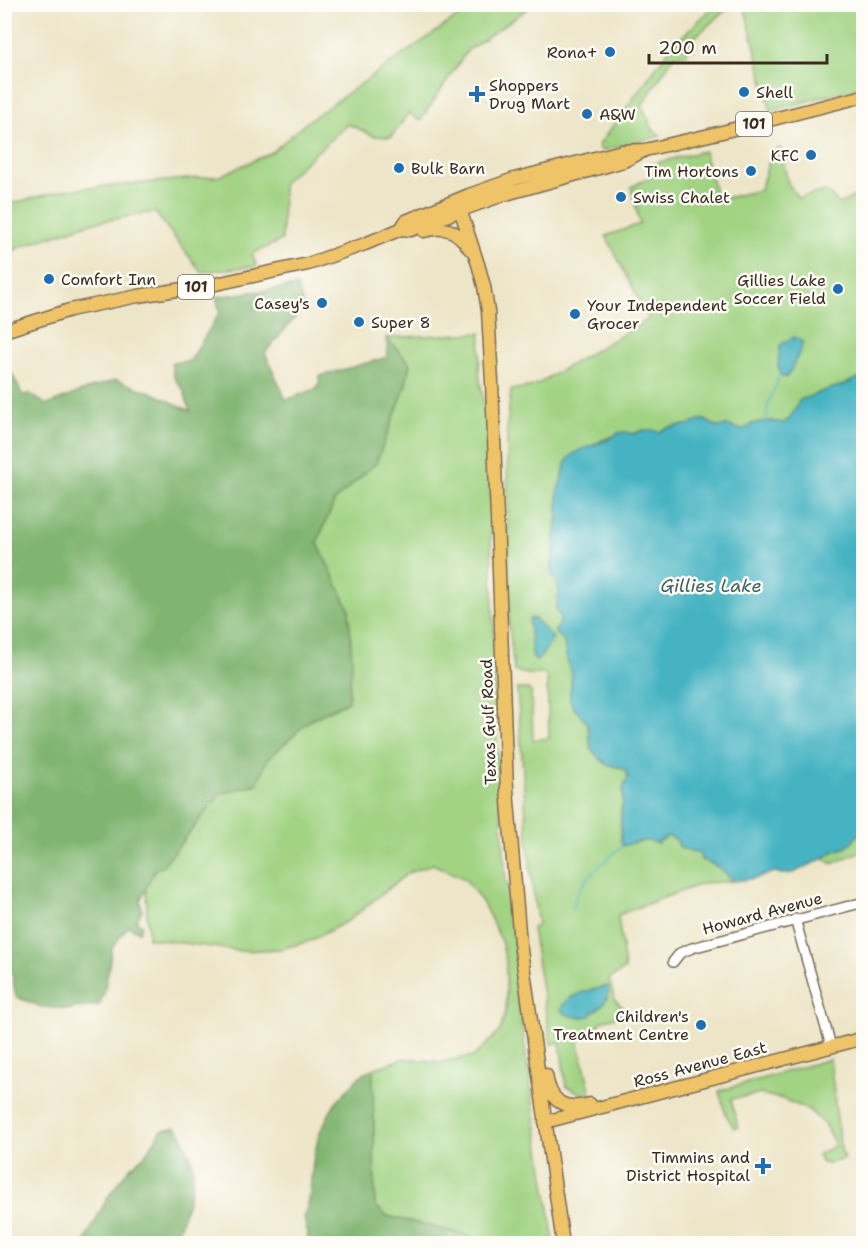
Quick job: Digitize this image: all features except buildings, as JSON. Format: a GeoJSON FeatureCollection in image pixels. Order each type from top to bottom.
{"type":"FeatureCollection","features":[{"type":"Feature","properties":{"kind":"main road","name":"101"},"geometry":{"type":"LineString","coordinates":[[4,331],[70,310],[138,296],[227,282],[308,264],[400,229],[411,230],[459,205],[624,161],[645,150],[864,96]]}},
{"type":"Feature","properties":{"kind":"main road","name":"Texas Gulf Road"},"geometry":{"type":"LineString","coordinates":[[459,205],[475,253],[488,311],[507,790],[520,943],[563,1244]]}},
{"type":"Feature","properties":{"kind":"main road"},"geometry":{"type":"LineString","coordinates":[[386,235],[406,236],[435,228],[443,229],[458,235],[475,253]]}},
{"type":"Feature","properties":{"kind":"main road"},"geometry":{"type":"LineString","coordinates":[[532,1028],[541,1048],[549,1089],[556,1100],[564,1105],[576,1106],[617,1098],[634,1099]]}},
{"type":"Feature","properties":{"kind":"main road","name":"Ross Avenue East"},"geometry":{"type":"LineString","coordinates":[[545,1122],[864,1038]]}},
{"type":"Feature","properties":{"kind":"street","name":"Howard Avenue"},"geometry":{"type":"LineString","coordinates":[[673,962],[680,953],[692,948],[864,902]]}},
{"type":"Feature","properties":{"kind":"street"},"geometry":{"type":"LineString","coordinates":[[795,919],[831,1046]]}},
{"type":"Feature","properties":{"kind":"green space"},"geometry":{"type":"Polygon","coordinates":[[[474,5],[533,5],[467,51],[420,121],[409,113],[391,137],[374,136],[348,124],[283,182],[282,240],[252,254],[257,266],[201,272],[155,212],[91,223],[20,247],[5,257],[5,205],[65,190],[220,176],[272,152],[308,121],[474,5]]]}},
{"type":"Feature","properties":{"kind":"green space"},"geometry":{"type":"Polygon","coordinates":[[[711,5],[732,5],[689,42],[687,54],[674,56],[642,105],[653,130],[661,136],[602,151],[598,146],[671,47],[708,12],[711,5]]]}},
{"type":"Feature","properties":{"kind":"green space"},"geometry":{"type":"Polygon","coordinates":[[[744,5],[863,5],[863,86],[771,111],[744,5]]]}},
{"type":"Feature","properties":{"kind":"green space"},"geometry":{"type":"Polygon","coordinates":[[[780,148],[788,183],[798,198],[825,191],[840,204],[854,196],[864,217],[863,378],[800,400],[790,418],[784,423],[770,421],[754,423],[745,429],[739,429],[728,426],[717,427],[705,420],[700,420],[659,432],[644,430],[633,434],[625,432],[602,440],[566,462],[558,489],[558,515],[551,572],[559,593],[556,608],[560,624],[555,633],[563,639],[568,665],[572,673],[570,693],[572,704],[588,725],[591,749],[606,764],[626,771],[628,777],[623,789],[621,809],[622,845],[650,840],[657,843],[668,836],[676,839],[680,848],[701,853],[701,860],[718,868],[733,881],[695,886],[618,915],[625,969],[609,979],[615,1000],[629,1013],[602,1021],[593,1035],[577,1036],[591,1094],[582,1094],[566,1086],[560,1042],[551,1044],[532,928],[538,925],[527,837],[517,689],[528,689],[531,692],[533,740],[549,738],[547,677],[545,674],[514,671],[509,626],[507,425],[511,390],[534,386],[649,319],[606,236],[640,224],[631,187],[651,177],[648,165],[704,151],[717,200],[760,190],[772,152],[780,148]]]}},
{"type":"Feature","properties":{"kind":"green space"},"geometry":{"type":"Polygon","coordinates":[[[297,286],[304,307],[265,353],[286,400],[318,388],[320,376],[388,357],[386,338],[410,363],[405,388],[376,463],[335,500],[317,542],[349,609],[352,663],[348,701],[310,720],[267,760],[257,784],[220,794],[162,867],[155,869],[140,901],[142,910],[136,921],[142,925],[139,932],[128,926],[112,948],[104,994],[99,1005],[69,1009],[42,1007],[16,997],[5,925],[4,374],[11,372],[23,396],[29,393],[47,405],[116,380],[153,393],[190,411],[184,391],[174,377],[171,363],[190,361],[220,312],[216,297],[297,286]]]}},
{"type":"Feature","properties":{"kind":"green space"},"geometry":{"type":"Polygon","coordinates":[[[481,333],[479,373],[488,431],[497,740],[505,871],[515,943],[518,1001],[554,1243],[475,1243],[471,1236],[387,1216],[375,1206],[373,1069],[404,1058],[440,1062],[474,1056],[500,1031],[506,1010],[506,962],[501,940],[483,903],[465,879],[433,864],[408,873],[349,920],[310,941],[281,949],[241,951],[148,938],[146,888],[155,869],[162,866],[220,794],[257,784],[267,760],[310,720],[348,701],[349,609],[317,542],[335,500],[376,463],[405,388],[410,363],[386,338],[481,333]]]}},
{"type":"Feature","properties":{"kind":"green space"},"geometry":{"type":"Polygon","coordinates":[[[863,829],[863,850],[832,864],[824,858],[834,851],[847,847],[863,829]]]}},
{"type":"Feature","properties":{"kind":"green space"},"geometry":{"type":"Polygon","coordinates":[[[830,1059],[840,1145],[844,1159],[828,1164],[822,1163],[818,1155],[835,1145],[825,1125],[809,1110],[783,1099],[760,1094],[731,1099],[738,1127],[734,1128],[726,1115],[719,1091],[830,1059]]]}},
{"type":"Feature","properties":{"kind":"green space"},"geometry":{"type":"Polygon","coordinates":[[[373,1069],[375,1206],[387,1216],[471,1236],[475,1243],[309,1243],[304,1217],[309,1200],[319,1134],[335,1103],[360,1076],[373,1069]]]}},
{"type":"Feature","properties":{"kind":"green space"},"geometry":{"type":"Polygon","coordinates":[[[176,1127],[191,1160],[193,1178],[174,1243],[84,1243],[108,1197],[129,1168],[145,1155],[162,1130],[176,1127]]]}},
{"type":"Feature","properties":{"kind":"green space"},"geometry":{"type":"Polygon","coordinates":[[[589,1239],[648,1242],[647,1244],[589,1244],[589,1239]]]}},
{"type":"Feature","properties":{"kind":"water"},"geometry":{"type":"Polygon","coordinates":[[[794,337],[803,342],[787,377],[782,377],[778,366],[780,345],[794,337]]]}},
{"type":"Feature","properties":{"kind":"water","name":"Gillies Lake"},"geometry":{"type":"Polygon","coordinates":[[[863,378],[863,829],[847,847],[834,851],[793,873],[774,872],[758,878],[733,881],[719,868],[701,860],[700,853],[680,848],[676,839],[668,836],[657,843],[644,841],[622,846],[623,789],[628,777],[622,768],[606,764],[592,750],[587,724],[570,701],[572,673],[568,665],[563,639],[555,633],[560,624],[556,608],[559,593],[551,572],[558,515],[558,489],[566,462],[580,450],[609,439],[618,433],[633,434],[644,430],[659,432],[700,420],[705,420],[717,427],[728,426],[739,429],[745,429],[754,423],[770,421],[784,423],[790,418],[800,400],[863,378]]]}},
{"type":"Feature","properties":{"kind":"water"},"geometry":{"type":"Polygon","coordinates":[[[530,618],[535,619],[553,638],[537,661],[532,655],[530,618]]]}},
{"type":"Feature","properties":{"kind":"water"},"geometry":{"type":"Polygon","coordinates":[[[608,986],[605,1002],[592,1012],[591,1016],[571,1016],[561,1010],[564,1004],[574,996],[608,986]]]}},
{"type":"Feature","properties":{"kind":"waterway"},"geometry":{"type":"LineString","coordinates":[[766,422],[768,404],[780,374]]}},
{"type":"Feature","properties":{"kind":"waterway"},"geometry":{"type":"LineString","coordinates":[[572,910],[585,882],[622,846]]}},
{"type":"Feature","properties":{"kind":"place","name":"Rona+"},"geometry":{"type":"Point","coordinates":[610,52]}},
{"type":"Feature","properties":{"kind":"place","name":"Shell"},"geometry":{"type":"Point","coordinates":[744,92]}},
{"type":"Feature","properties":{"kind":"place","name":"Shoppers Drug Mart"},"geometry":{"type":"Point","coordinates":[477,94]}},
{"type":"Feature","properties":{"kind":"place","name":"A&W"},"geometry":{"type":"Point","coordinates":[587,114]}},
{"type":"Feature","properties":{"kind":"place","name":"KFC"},"geometry":{"type":"Point","coordinates":[811,155]}},
{"type":"Feature","properties":{"kind":"place","name":"Bulk Barn"},"geometry":{"type":"Point","coordinates":[399,168]}},
{"type":"Feature","properties":{"kind":"place","name":"Tim Hortons"},"geometry":{"type":"Point","coordinates":[751,171]}},
{"type":"Feature","properties":{"kind":"place","name":"Swiss Chalet"},"geometry":{"type":"Point","coordinates":[621,197]}},
{"type":"Feature","properties":{"kind":"place","name":"Comfort Inn"},"geometry":{"type":"Point","coordinates":[49,279]}},
{"type":"Feature","properties":{"kind":"place","name":"Gillies Lake Soccer Field"},"geometry":{"type":"Point","coordinates":[838,289]}},
{"type":"Feature","properties":{"kind":"place","name":"Casey's"},"geometry":{"type":"Point","coordinates":[322,303]}},
{"type":"Feature","properties":{"kind":"place","name":"Your Independent Grocer"},"geometry":{"type":"Point","coordinates":[575,314]}},
{"type":"Feature","properties":{"kind":"place","name":"Super 8"},"geometry":{"type":"Point","coordinates":[359,322]}},
{"type":"Feature","properties":{"kind":"place","name":"Children's Treatment Centre"},"geometry":{"type":"Point","coordinates":[701,1025]}},
{"type":"Feature","properties":{"kind":"place","name":"Timmins and District Hospital"},"geometry":{"type":"Point","coordinates":[763,1166]}}]}
